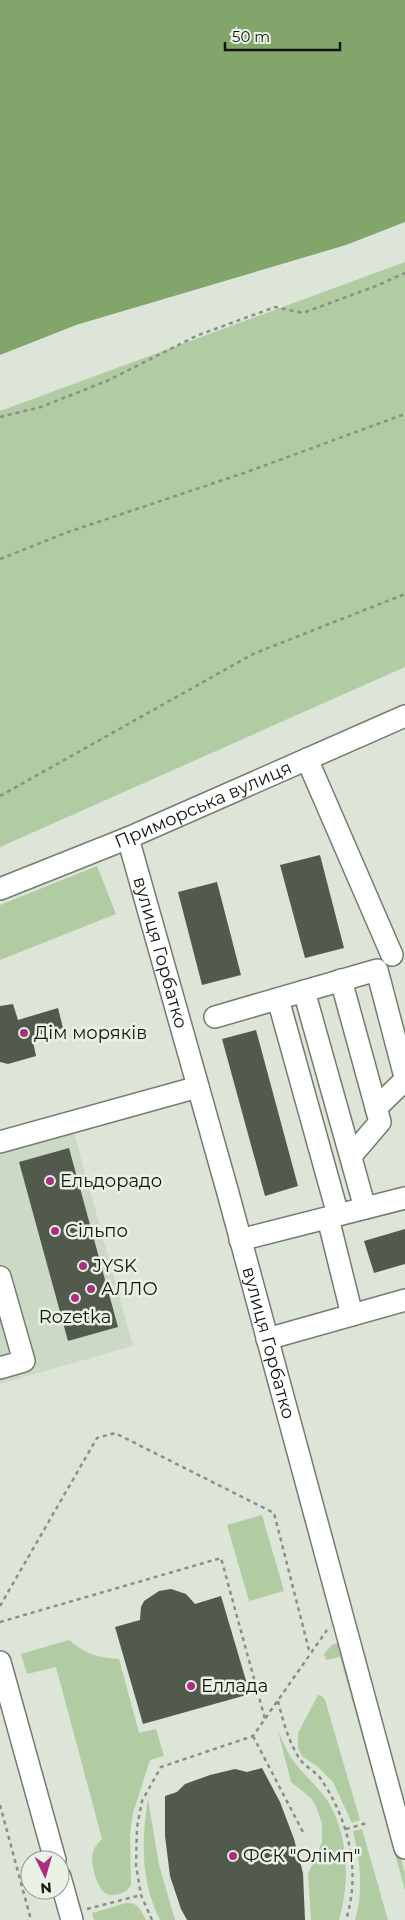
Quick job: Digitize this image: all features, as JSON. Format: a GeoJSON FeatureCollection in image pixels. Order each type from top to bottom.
{"type":"FeatureCollection","features":[{"type":"Feature","properties":{"kind":"street","name":"Приморська вулиця"},"geometry":{"type":"LineString","coordinates":[[0,889],[128,838],[405,716]]}},
{"type":"Feature","properties":{"kind":"street"},"geometry":{"type":"LineString","coordinates":[[306,759],[392,955]]}},
{"type":"Feature","properties":{"kind":"street","name":"вулиця Горбатко"},"geometry":{"type":"LineString","coordinates":[[128,838],[240,1240],[405,1848]]}},
{"type":"Feature","properties":{"kind":"street"},"geometry":{"type":"LineString","coordinates":[[215,1017],[377,970],[405,1078],[376,1108]]}},
{"type":"Feature","properties":{"kind":"street"},"geometry":{"type":"LineString","coordinates":[[341,980],[380,1122],[351,1156]]}},
{"type":"Feature","properties":{"kind":"street"},"geometry":{"type":"LineString","coordinates":[[304,991],[366,1208]]}},
{"type":"Feature","properties":{"kind":"street"},"geometry":{"type":"LineString","coordinates":[[278,999],[333,1216],[352,1315]]}},
{"type":"Feature","properties":{"kind":"street"},"geometry":{"type":"LineString","coordinates":[[0,1142],[198,1087]]}},
{"type":"Feature","properties":{"kind":"street"},"geometry":{"type":"LineString","coordinates":[[240,1240],[405,1198]]}},
{"type":"Feature","properties":{"kind":"street"},"geometry":{"type":"LineString","coordinates":[[0,1277],[24,1361],[0,1368]]}},
{"type":"Feature","properties":{"kind":"street"},"geometry":{"type":"LineString","coordinates":[[267,1339],[405,1300]]}},
{"type":"Feature","properties":{"kind":"street"},"geometry":{"type":"LineString","coordinates":[[0,1662],[52,1850]]}},
{"type":"Feature","properties":{"kind":"street"},"geometry":{"type":"LineString","coordinates":[[66,1900],[71,1917]]}},
{"type":"Feature","properties":{"kind":"path"},"geometry":{"type":"LineString","coordinates":[[0,417],[50,404],[109,380],[196,336],[267,310],[276,307],[303,313],[376,286],[405,273]]}},
{"type":"Feature","properties":{"kind":"path"},"geometry":{"type":"LineString","coordinates":[[0,559],[68,532],[244,473],[405,414]]}},
{"type":"Feature","properties":{"kind":"path"},"geometry":{"type":"LineString","coordinates":[[0,796],[252,654],[405,594]]}},
{"type":"Feature","properties":{"kind":"path"},"geometry":{"type":"LineString","coordinates":[[0,1606],[97,1438],[115,1433],[274,1513],[310,1654]]}},
{"type":"Feature","properties":{"kind":"path"},"geometry":{"type":"LineString","coordinates":[[0,1622],[221,1558],[265,1719]]}},
{"type":"Feature","properties":{"kind":"path"},"geometry":{"type":"LineString","coordinates":[[152,1920],[141,1894],[136,1866],[137,1827],[142,1801],[161,1767],[254,1736],[341,1610]]}},
{"type":"Feature","properties":{"kind":"path"},"geometry":{"type":"LineString","coordinates":[[278,1701],[288,1738],[301,1760],[319,1777],[338,1808],[346,1829],[353,1870],[351,1905],[346,1920]]}},
{"type":"Feature","properties":{"kind":"path"},"geometry":{"type":"LineString","coordinates":[[254,1736],[304,1834]]}},
{"type":"Feature","properties":{"kind":"path"},"geometry":{"type":"LineString","coordinates":[[0,1805],[31,1920]]}},
{"type":"Feature","properties":{"kind":"path"},"geometry":{"type":"LineString","coordinates":[[346,1829],[367,1823]]}},
{"type":"Feature","properties":{"kind":"path"},"geometry":{"type":"LineString","coordinates":[[71,1917],[141,1894]]}},
{"type":"Feature","properties":{"kind":"shaded area"},"geometry":{"type":"Polygon","coordinates":[[[0,0],[405,0],[405,222],[346,245],[76,325],[0,355],[0,0]]]}},
{"type":"Feature","properties":{"kind":"shaded area"},"geometry":{"type":"Polygon","coordinates":[[[405,262],[405,667],[0,847],[0,411],[405,262]]]}},
{"type":"Feature","properties":{"kind":"shaded area"},"geometry":{"type":"Polygon","coordinates":[[[97,866],[116,914],[0,960],[0,905],[97,866]]]}},
{"type":"Feature","properties":{"kind":"shaded area"},"geometry":{"type":"Polygon","coordinates":[[[74,1133],[133,1346],[0,1384],[0,1153],[74,1133]]]}},
{"type":"Feature","properties":{"kind":"shaded area"},"geometry":{"type":"Polygon","coordinates":[[[262,1515],[284,1591],[249,1601],[227,1525],[262,1515]]]}},
{"type":"Feature","properties":{"kind":"shaded area"},"geometry":{"type":"Polygon","coordinates":[[[69,1640],[92,1654],[105,1658],[119,1659],[139,1733],[156,1729],[164,1756],[150,1760],[133,1813],[130,1833],[131,1885],[126,1891],[119,1894],[110,1895],[103,1892],[95,1876],[92,1857],[95,1847],[102,1839],[56,1667],[27,1674],[21,1654],[69,1640]]]}},
{"type":"Feature","properties":{"kind":"shaded area"},"geometry":{"type":"Polygon","coordinates":[[[340,1642],[405,1873],[405,1890],[340,1657],[326,1660],[324,1654],[332,1645],[340,1642]]]}},
{"type":"Feature","properties":{"kind":"shaded area"},"geometry":{"type":"Polygon","coordinates":[[[318,1695],[322,1696],[325,1700],[360,1820],[352,1823],[333,1782],[318,1767],[302,1756],[298,1748],[298,1733],[318,1695]]]}},
{"type":"Feature","properties":{"kind":"shaded area"},"geometry":{"type":"Polygon","coordinates":[[[278,1731],[294,1762],[327,1800],[340,1828],[346,1874],[343,1905],[339,1920],[311,1920],[308,1874],[322,1842],[322,1824],[311,1798],[291,1782],[278,1731]]]}},
{"type":"Feature","properties":{"kind":"shaded area"},"geometry":{"type":"Polygon","coordinates":[[[148,1799],[159,1865],[175,1920],[160,1920],[149,1891],[144,1861],[144,1830],[148,1799]]]}},
{"type":"Feature","properties":{"kind":"shaded area"},"geometry":{"type":"Polygon","coordinates":[[[362,1829],[388,1920],[355,1920],[358,1909],[360,1876],[358,1853],[353,1831],[362,1829]]]}},
{"type":"Feature","properties":{"kind":"shaded area"},"geometry":{"type":"Polygon","coordinates":[[[126,1903],[136,1905],[146,1920],[94,1920],[92,1913],[126,1903]]]}},
{"type":"Feature","properties":{"kind":"building"},"geometry":{"type":"Polygon","coordinates":[[[320,855],[344,948],[305,958],[280,865],[320,855]]]}},
{"type":"Feature","properties":{"kind":"building"},"geometry":{"type":"Polygon","coordinates":[[[217,882],[241,975],[202,985],[178,892],[217,882]]]}},
{"type":"Feature","properties":{"kind":"building","name":"Дім моряків"},"geometry":{"type":"Polygon","coordinates":[[[13,1004],[18,1020],[58,1008],[63,1028],[32,1037],[36,1056],[8,1064],[0,1062],[0,1006],[13,1004]]]}},
{"type":"Feature","properties":{"kind":"building"},"geometry":{"type":"Polygon","coordinates":[[[256,1030],[298,1186],[265,1196],[222,1039],[256,1030]]]}},
{"type":"Feature","properties":{"kind":"building"},"geometry":{"type":"Polygon","coordinates":[[[69,1148],[118,1327],[68,1341],[19,1162],[69,1148]]]}},
{"type":"Feature","properties":{"kind":"building"},"geometry":{"type":"Polygon","coordinates":[[[405,1229],[405,1264],[374,1273],[364,1241],[405,1229]]]}},
{"type":"Feature","properties":{"kind":"building"},"geometry":{"type":"Polygon","coordinates":[[[171,1589],[186,1594],[195,1604],[221,1596],[250,1694],[143,1724],[115,1627],[140,1620],[141,1607],[144,1601],[159,1591],[171,1589]]]}},
{"type":"Feature","properties":{"kind":"building","name":"ФСК \"Олімп\""},"geometry":{"type":"Polygon","coordinates":[[[262,1768],[280,1802],[294,1839],[303,1873],[305,1920],[187,1920],[181,1909],[170,1876],[165,1836],[165,1796],[177,1792],[185,1784],[210,1775],[235,1769],[247,1772],[262,1768]]]}},
{"type":"Feature","properties":{"kind":"place","name":"Дім моряків"},"geometry":{"type":"Point","coordinates":[24,1033]}},
{"type":"Feature","properties":{"kind":"place","name":"Ельдорадо"},"geometry":{"type":"Point","coordinates":[50,1181]}},
{"type":"Feature","properties":{"kind":"place","name":"Сільпо"},"geometry":{"type":"Point","coordinates":[55,1231]}},
{"type":"Feature","properties":{"kind":"place","name":"JYSK"},"geometry":{"type":"Point","coordinates":[83,1266]}},
{"type":"Feature","properties":{"kind":"place","name":"АЛЛО"},"geometry":{"type":"Point","coordinates":[91,1289]}},
{"type":"Feature","properties":{"kind":"place","name":"Rozetka"},"geometry":{"type":"Point","coordinates":[75,1298]}},
{"type":"Feature","properties":{"kind":"place","name":"Еллада"},"geometry":{"type":"Point","coordinates":[191,1686]}},
{"type":"Feature","properties":{"kind":"place","name":"ФСК \"Олімп\""},"geometry":{"type":"Point","coordinates":[233,1856]}}]}
